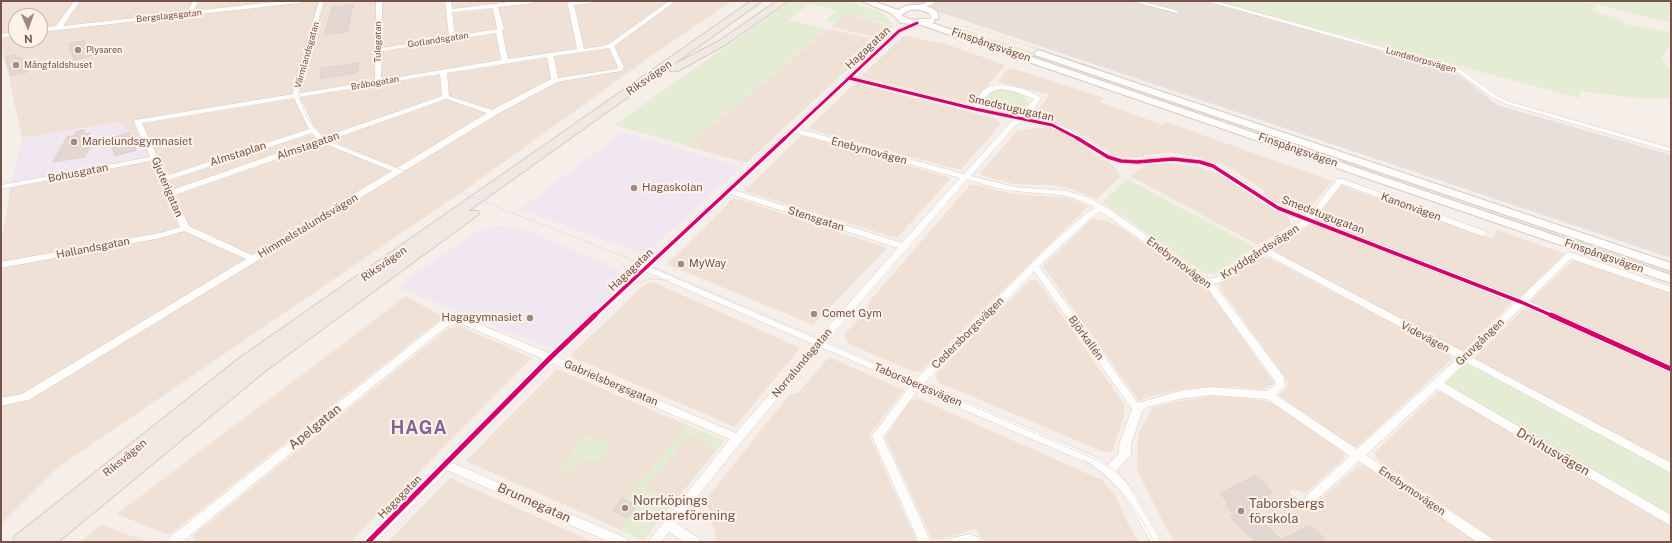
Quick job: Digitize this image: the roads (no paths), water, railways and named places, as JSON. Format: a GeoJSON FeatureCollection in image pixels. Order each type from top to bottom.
{"type":"FeatureCollection","features":[{"type":"Feature","properties":{"kind":"highway"},"geometry":{"type":"LineString","coordinates":[[667,69],[697,36],[743,1]]}},
{"type":"Feature","properties":{"kind":"highway","name":"Riksvägen"},"geometry":{"type":"LineString","coordinates":[[44,542],[258,368],[667,69],[757,1]]}},
{"type":"Feature","properties":{"kind":"highway","name":"Riksvägen"},"geometry":{"type":"LineString","coordinates":[[22,542],[244,363],[667,69],[769,1]]}},
{"type":"Feature","properties":{"kind":"highway"},"geometry":{"type":"LineString","coordinates":[[667,69],[722,43],[783,1]]}},
{"type":"Feature","properties":{"kind":"main road"},"geometry":{"type":"LineString","coordinates":[[865,1],[899,16],[900,12],[911,8]]}},
{"type":"Feature","properties":{"kind":"main road"},"geometry":{"type":"LineString","coordinates":[[885,1],[911,8]]}},
{"type":"Feature","properties":{"kind":"main road","name":"Finspångsvägen"},"geometry":{"type":"LineString","coordinates":[[911,8],[932,8],[1671,267]]}},
{"type":"Feature","properties":{"kind":"main road"},"geometry":{"type":"LineString","coordinates":[[920,23],[932,8]]}},
{"type":"Feature","properties":{"kind":"main road","name":"Finspångsvägen"},"geometry":{"type":"LineString","coordinates":[[899,16],[904,21],[920,23],[1671,279]]}},
{"type":"Feature","properties":{"kind":"street"},"geometry":{"type":"LineString","coordinates":[[58,28],[77,1]]}},
{"type":"Feature","properties":{"kind":"street"},"geometry":{"type":"LineString","coordinates":[[188,14],[196,1]]}},
{"type":"Feature","properties":{"kind":"street","name":"Bergslagsgatan"},"geometry":{"type":"LineString","coordinates":[[48,29],[299,1]]}},
{"type":"Feature","properties":{"kind":"street","name":"Värmlandsgatan"},"geometry":{"type":"LineString","coordinates":[[322,1],[296,95],[313,130],[324,141],[400,170]]}},
{"type":"Feature","properties":{"kind":"street","name":"Tulegatan"},"geometry":{"type":"LineString","coordinates":[[378,82],[379,1]]}},
{"type":"Feature","properties":{"kind":"street"},"geometry":{"type":"LineString","coordinates":[[448,1],[452,38]]}},
{"type":"Feature","properties":{"kind":"street"},"geometry":{"type":"LineString","coordinates":[[449,11],[533,1]]}},
{"type":"Feature","properties":{"kind":"street"},"geometry":{"type":"LineString","coordinates":[[581,51],[571,2],[593,1]]}},
{"type":"Feature","properties":{"kind":"street"},"geometry":{"type":"LineString","coordinates":[[611,45],[673,1]]}},
{"type":"Feature","properties":{"kind":"street"},"geometry":{"type":"LineString","coordinates":[[1134,1],[1176,11]]}},
{"type":"Feature","properties":{"kind":"street","name":"Lundatorpsvägen"},"geometry":{"type":"LineString","coordinates":[[1209,1],[1458,70],[1494,97],[1508,103],[1671,150]]}},
{"type":"Feature","properties":{"kind":"street"},"geometry":{"type":"LineString","coordinates":[[496,6],[501,29],[499,31],[505,61]]}},
{"type":"Feature","properties":{"kind":"street","name":"Hagagatan"},"geometry":{"type":"LineString","coordinates":[[897,33],[902,22],[899,16]]}},
{"type":"Feature","properties":{"kind":"street","name":"Hagagatan"},"geometry":{"type":"LineString","coordinates":[[368,542],[551,357],[897,33],[908,26],[920,23]]}},
{"type":"Feature","properties":{"kind":"street","name":"Gotlandsgatan"},"geometry":{"type":"LineString","coordinates":[[378,50],[499,31]]}},
{"type":"Feature","properties":{"kind":"street","name":"Bråbogatan"},"geometry":{"type":"LineString","coordinates":[[138,122],[505,61],[603,48],[611,45]]}},
{"type":"Feature","properties":{"kind":"street","name":"Himmelstalundsvägen"},"geometry":{"type":"LineString","coordinates":[[1,402],[25,397],[494,113],[555,80],[620,70],[621,67],[611,45]]}},
{"type":"Feature","properties":{"kind":"street"},"geometry":{"type":"LineString","coordinates":[[550,55],[555,80]]}},
{"type":"Feature","properties":{"kind":"street"},"geometry":{"type":"LineString","coordinates":[[443,71],[446,97],[494,113]]}},
{"type":"Feature","properties":{"kind":"street","name":"Smedstugugatan"},"geometry":{"type":"LineString","coordinates":[[849,78],[975,109],[1041,122],[1056,127],[1108,157],[1121,161],[1137,162],[1173,159],[1200,162],[1213,166],[1278,208],[1310,219],[1522,302],[1671,369]]}},
{"type":"Feature","properties":{"kind":"street","name":"Norralundsgatan"},"geometry":{"type":"LineString","coordinates":[[654,542],[738,438],[819,342],[965,176],[1010,126],[1028,111],[1038,98],[1026,92],[995,87],[989,89],[975,109]]}},
{"type":"Feature","properties":{"kind":"street","name":"Almstagatan"},"geometry":{"type":"LineString","coordinates":[[169,194],[324,141],[446,97]]}},
{"type":"Feature","properties":{"kind":"street","name":"Gjuterigatan"},"geometry":{"type":"LineString","coordinates":[[138,122],[185,228],[254,259]]}},
{"type":"Feature","properties":{"kind":"street","name":"Almstaplan"},"geometry":{"type":"LineString","coordinates":[[164,179],[313,130]]}},
{"type":"Feature","properties":{"kind":"street","name":"Enebymovägen"},"geometry":{"type":"LineString","coordinates":[[793,130],[1015,190],[1067,193],[1087,200],[1208,283],[1280,380],[1280,386],[1269,395],[1486,542]]}},
{"type":"Feature","properties":{"kind":"street","name":"Bohusgatan"},"geometry":{"type":"LineString","coordinates":[[1,187],[155,158]]}},
{"type":"Feature","properties":{"kind":"street","name":"Kryddgårdsvägen"},"geometry":{"type":"LineString","coordinates":[[1208,283],[1220,279],[1310,219],[1340,181]]}},
{"type":"Feature","properties":{"kind":"street","name":"Kanonvägen"},"geometry":{"type":"LineString","coordinates":[[1340,181],[1482,232]]}},
{"type":"Feature","properties":{"kind":"street","name":"Stensgatan"},"geometry":{"type":"LineString","coordinates":[[728,191],[904,247]]}},
{"type":"Feature","properties":{"kind":"street","name":"Cedersborgsvägen"},"geometry":{"type":"LineString","coordinates":[[925,542],[877,436],[917,384],[1035,266],[1088,216],[1100,208]]}},
{"type":"Feature","properties":{"kind":"street","name":"Hallandsgatan"},"geometry":{"type":"LineString","coordinates":[[1,265],[160,235],[185,228]]}},
{"type":"Feature","properties":{"kind":"street","name":"Videvägen"},"geometry":{"type":"LineString","coordinates":[[1264,250],[1671,468]]}},
{"type":"Feature","properties":{"kind":"street","name":"Gruvgången"},"geometry":{"type":"LineString","coordinates":[[1309,500],[1359,456],[1464,358],[1570,255],[1671,290]]}},
{"type":"Feature","properties":{"kind":"street","name":"Björkallén"},"geometry":{"type":"LineString","coordinates":[[1035,266],[1137,409]]}},
{"type":"Feature","properties":{"kind":"street","name":"Taborsbergsvägen"},"geometry":{"type":"LineString","coordinates":[[646,268],[1094,461],[1109,471],[1131,493],[1157,542]]}},
{"type":"Feature","properties":{"kind":"street","name":"Gabrielsbergsgatan"},"geometry":{"type":"LineString","coordinates":[[461,320],[551,357],[738,438]]}},
{"type":"Feature","properties":{"kind":"street","name":"Apelgatan"},"geometry":{"type":"LineString","coordinates":[[173,542],[443,324],[461,320]]}},
{"type":"Feature","properties":{"kind":"street","name":"Drivhusvägen"},"geometry":{"type":"LineString","coordinates":[[1436,383],[1671,521]]}},
{"type":"Feature","properties":{"kind":"street"},"geometry":{"type":"LineString","coordinates":[[1109,471],[1118,463],[1124,454],[1125,445],[1137,409],[1144,404],[1194,393],[1225,391],[1269,395]]}},
{"type":"Feature","properties":{"kind":"street","name":"Brunnegatan"},"geometry":{"type":"LineString","coordinates":[[446,464],[622,542]]}},
{"type":"Feature","properties":{"kind":"street"},"geometry":{"type":"LineString","coordinates":[[668,526],[694,542]]}},
{"type":"Feature","properties":{"kind":"street"},"geometry":{"type":"LineString","coordinates":[[956,542],[970,539],[976,542]]}},
{"type":"Feature","properties":{"kind":"tram line"},"geometry":{"type":"LineString","coordinates":[[324,1],[298,90],[304,111],[311,124],[326,140],[648,266],[1095,459],[1115,471],[1128,483],[1161,542]]}},
{"type":"Feature","properties":{"kind":"tram line"},"geometry":{"type":"LineString","coordinates":[[617,258],[624,265],[628,275],[625,284],[618,291]]}},
{"type":"Feature","properties":{"kind":"tram line"},"geometry":{"type":"LineString","coordinates":[[628,260],[633,266],[635,272],[631,285]]}},
{"type":"Feature","properties":{"kind":"tram line"},"geometry":{"type":"LineString","coordinates":[[631,285],[650,279],[670,280]]}},
{"type":"Feature","properties":{"kind":"tram line"},"geometry":{"type":"LineString","coordinates":[[373,542],[553,358],[631,285]]}},
{"type":"Feature","properties":{"kind":"tram line"},"geometry":{"type":"LineString","coordinates":[[1083,459],[1116,485],[1139,515],[1153,540]]}},
{"type":"Feature","properties":{"kind":"tram line"},"geometry":{"type":"LineString","coordinates":[[365,542],[375,532]]}},
{"type":"Feature","properties":{"kind":"place","name":"Plysaren"},"geometry":{"type":"Point","coordinates":[78,50]}},
{"type":"Feature","properties":{"kind":"place","name":"Mångfaldshuset"},"geometry":{"type":"Point","coordinates":[16,65]}},
{"type":"Feature","properties":{"kind":"place","name":"Marielundsgymnasiet"},"geometry":{"type":"Point","coordinates":[74,142]}},
{"type":"Feature","properties":{"kind":"place","name":"Hagaskolan"},"geometry":{"type":"Point","coordinates":[634,188]}},
{"type":"Feature","properties":{"kind":"place","name":"MyWay"},"geometry":{"type":"Point","coordinates":[681,264]}},
{"type":"Feature","properties":{"kind":"place","name":"Comet Gym"},"geometry":{"type":"Point","coordinates":[814,314]}},
{"type":"Feature","properties":{"kind":"place","name":"Hagagymnasiet"},"geometry":{"type":"Point","coordinates":[530,318]}},
{"type":"Feature","properties":{"kind":"place","name":"Norrköpings arbetareförening"},"geometry":{"type":"Point","coordinates":[625,508]}},
{"type":"Feature","properties":{"kind":"place","name":"Taborsbergs förskola"},"geometry":{"type":"Point","coordinates":[1241,511]}},
{"type":"Feature","properties":{"kind":"district","name":"HAGA"},"geometry":{"type":"Point","coordinates":[419,428]}}]}
